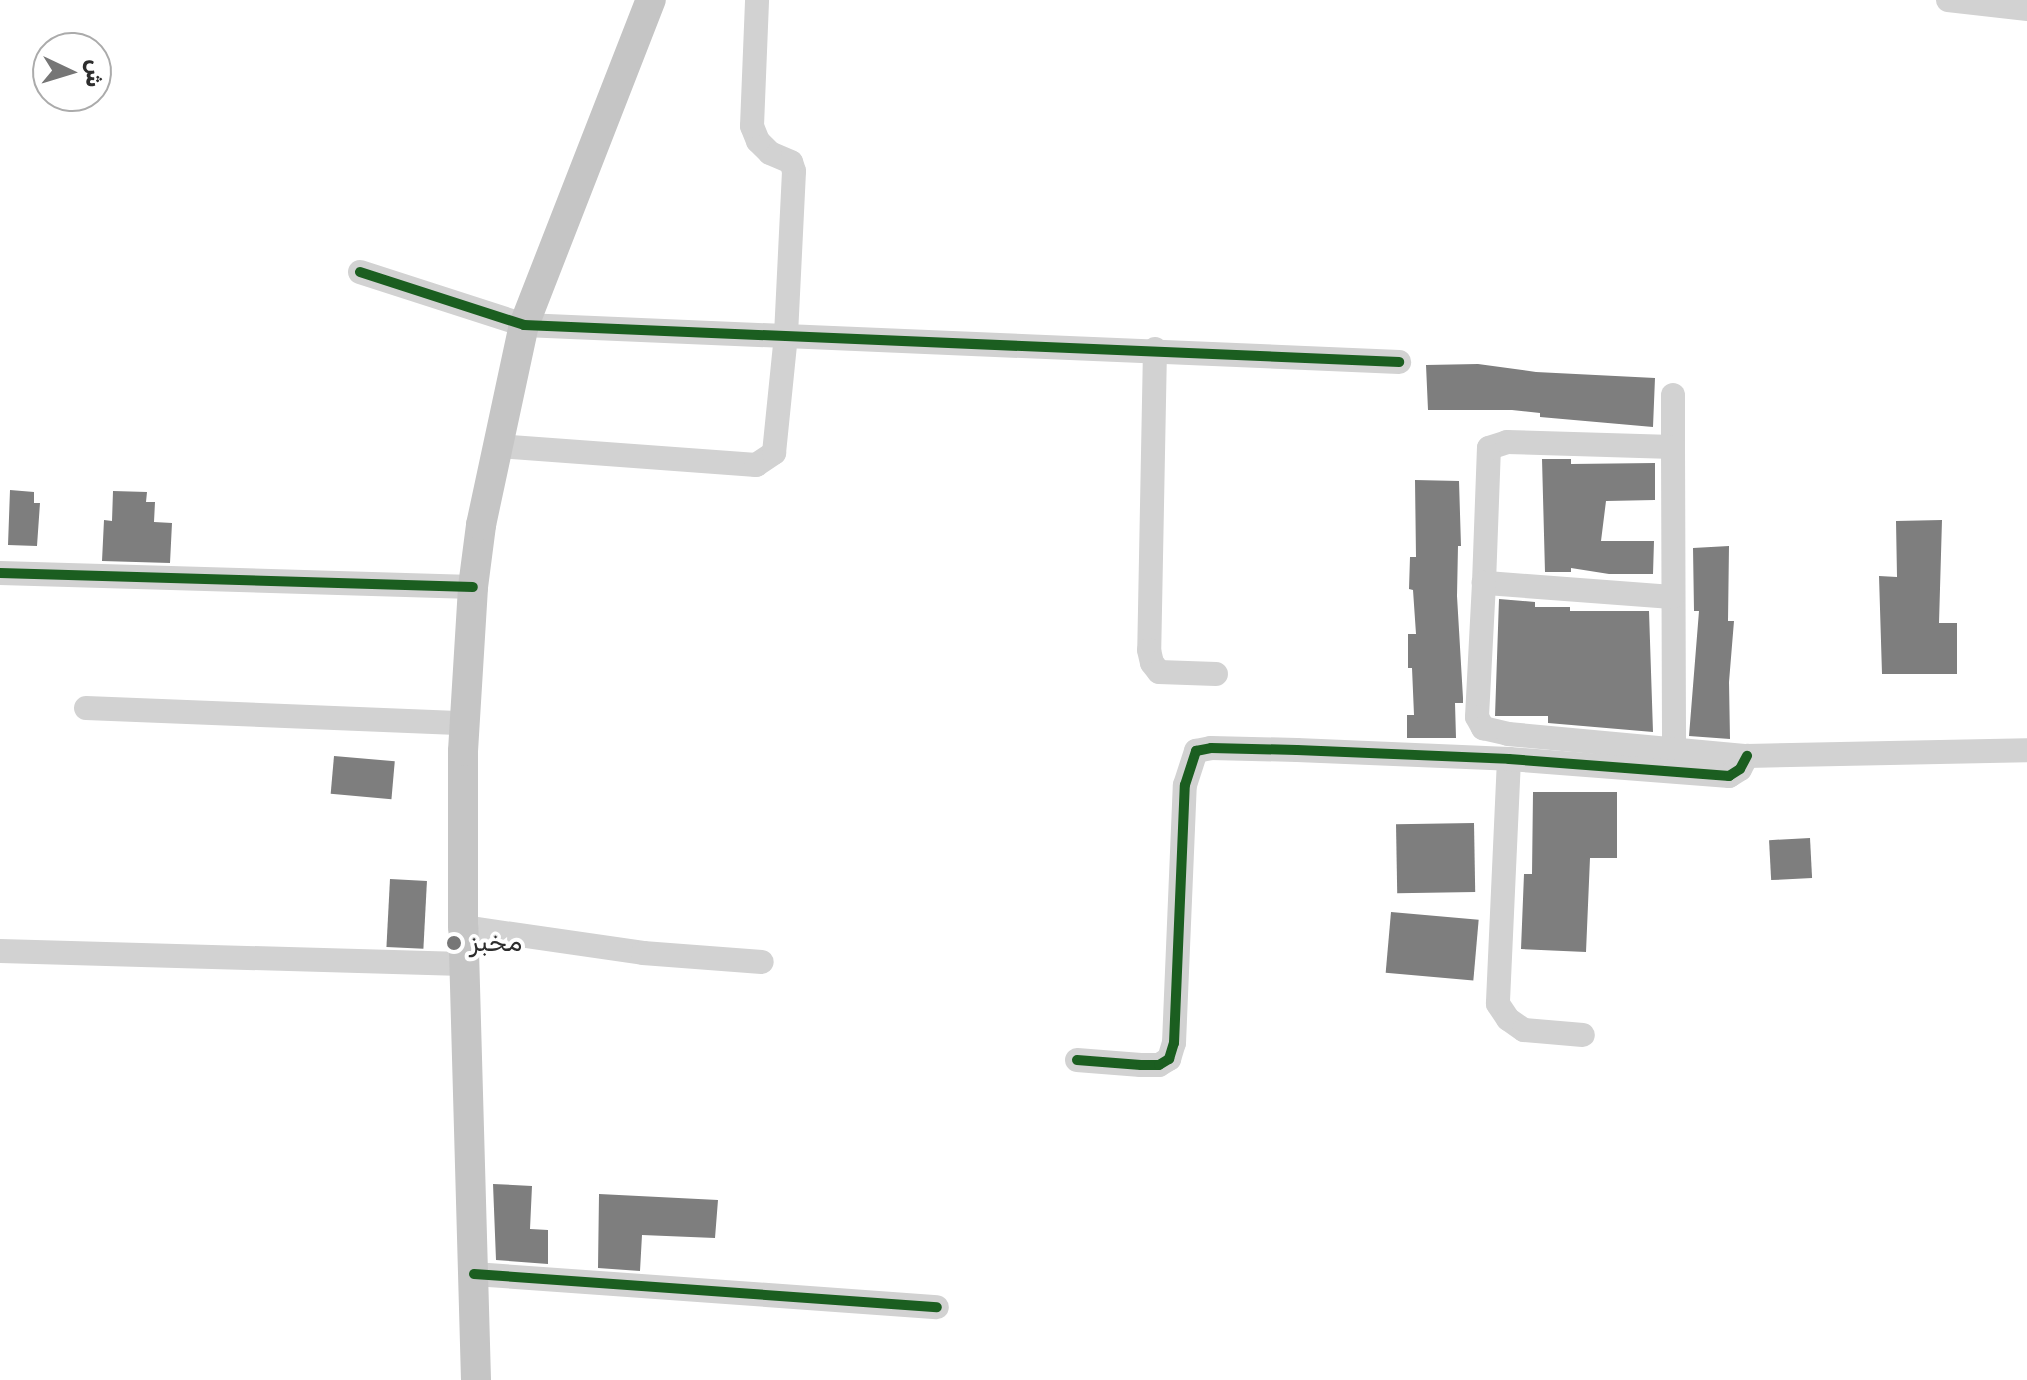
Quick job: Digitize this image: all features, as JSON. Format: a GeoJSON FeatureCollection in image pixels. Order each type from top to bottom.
{"type":"FeatureCollection","features":[{"type":"Feature","properties":{"kind":"main road"},"geometry":{"type":"LineString","coordinates":[[476,1380],[463,964],[464,723],[473,587],[497,446],[524,325],[651,0]]}},
{"type":"Feature","properties":{"kind":"street"},"geometry":{"type":"LineString","coordinates":[[497,446],[756,465],[774,453],[786,335],[794,171],[791,162],[770,153],[758,141],[752,126],[757,0]]}},
{"type":"Feature","properties":{"kind":"street"},"geometry":{"type":"LineString","coordinates":[[1948,0],[2027,9]]}},
{"type":"Feature","properties":{"kind":"street"},"geometry":{"type":"LineString","coordinates":[[360,272],[524,325],[1155,349],[1399,362]]}},
{"type":"Feature","properties":{"kind":"street"},"geometry":{"type":"LineString","coordinates":[[1155,349],[1149,650],[1152,663],[1159,672],[1216,674]]}},
{"type":"Feature","properties":{"kind":"street"},"geometry":{"type":"LineString","coordinates":[[1673,395],[1674,751]]}},
{"type":"Feature","properties":{"kind":"street"},"geometry":{"type":"LineString","coordinates":[[1673,447],[1507,442],[1489,448],[1477,717],[1483,728],[1508,734],[1747,756],[2027,750]]}},
{"type":"Feature","properties":{"kind":"street"},"geometry":{"type":"LineString","coordinates":[[0,573],[473,587]]}},
{"type":"Feature","properties":{"kind":"street"},"geometry":{"type":"LineString","coordinates":[[1484,583],[1672,597]]}},
{"type":"Feature","properties":{"kind":"street"},"geometry":{"type":"LineString","coordinates":[[86,708],[464,723]]}},
{"type":"Feature","properties":{"kind":"street"},"geometry":{"type":"LineString","coordinates":[[1077,1060],[1159,1065],[1169,1059],[1174,1043],[1185,785],[1196,751],[1211,748],[1297,750],[1509,759],[1729,776],[1740,769],[1747,756]]}},
{"type":"Feature","properties":{"kind":"street"},"geometry":{"type":"LineString","coordinates":[[1509,759],[1498,1004],[1508,1019],[1524,1030],[1583,1035]]}},
{"type":"Feature","properties":{"kind":"street"},"geometry":{"type":"LineString","coordinates":[[463,927],[643,953],[762,962]]}},
{"type":"Feature","properties":{"kind":"street"},"geometry":{"type":"LineString","coordinates":[[0,951],[463,964]]}},
{"type":"Feature","properties":{"kind":"street"},"geometry":{"type":"LineString","coordinates":[[474,1274],[937,1307]]}},
{"type":"Feature","properties":{"kind":"building"},"geometry":{"type":"Polygon","coordinates":[[[1478,364],[1536,372],[1655,378],[1653,427],[1540,417],[1540,413],[1512,410],[1428,410],[1426,365],[1478,364]]]}},
{"type":"Feature","properties":{"kind":"building"},"geometry":{"type":"Polygon","coordinates":[[[1542,459],[1571,459],[1571,464],[1655,463],[1655,500],[1606,501],[1601,541],[1654,541],[1653,574],[1609,574],[1571,568],[1571,572],[1545,572],[1542,459]]]}},
{"type":"Feature","properties":{"kind":"building"},"geometry":{"type":"Polygon","coordinates":[[[1415,480],[1459,481],[1461,546],[1458,546],[1457,596],[1463,703],[1455,703],[1456,738],[1407,738],[1407,715],[1414,715],[1412,668],[1408,668],[1408,634],[1416,634],[1413,590],[1409,589],[1410,557],[1416,557],[1415,480]]]}},
{"type":"Feature","properties":{"kind":"building"},"geometry":{"type":"Polygon","coordinates":[[[10,490],[34,492],[34,503],[40,503],[37,546],[8,545],[10,490]]]}},
{"type":"Feature","properties":{"kind":"building"},"geometry":{"type":"Polygon","coordinates":[[[113,491],[147,492],[146,502],[155,502],[154,522],[172,523],[170,563],[102,561],[104,520],[112,521],[113,491]]]}},
{"type":"Feature","properties":{"kind":"building"},"geometry":{"type":"Polygon","coordinates":[[[1942,520],[1939,623],[1957,623],[1957,674],[1882,674],[1879,576],[1897,577],[1896,521],[1942,520]]]}},
{"type":"Feature","properties":{"kind":"building"},"geometry":{"type":"Polygon","coordinates":[[[1729,546],[1728,621],[1734,621],[1729,682],[1730,739],[1689,736],[1699,611],[1694,611],[1693,548],[1729,546]]]}},
{"type":"Feature","properties":{"kind":"building"},"geometry":{"type":"Polygon","coordinates":[[[1499,599],[1535,602],[1535,607],[1570,607],[1570,611],[1649,611],[1653,732],[1548,723],[1548,716],[1495,716],[1499,599]]]}},
{"type":"Feature","properties":{"kind":"building"},"geometry":{"type":"Polygon","coordinates":[[[334,756],[395,761],[391,799],[331,794],[334,756]]]}},
{"type":"Feature","properties":{"kind":"building"},"geometry":{"type":"Polygon","coordinates":[[[1533,792],[1617,792],[1617,858],[1590,858],[1586,952],[1521,949],[1524,874],[1532,874],[1533,792]]]}},
{"type":"Feature","properties":{"kind":"building"},"geometry":{"type":"Polygon","coordinates":[[[1474,823],[1475,892],[1397,893],[1396,824],[1474,823]]]}},
{"type":"Feature","properties":{"kind":"building"},"geometry":{"type":"Polygon","coordinates":[[[1810,838],[1812,878],[1771,880],[1769,840],[1810,838]]]}},
{"type":"Feature","properties":{"kind":"building"},"geometry":{"type":"Polygon","coordinates":[[[390,879],[427,881],[423,949],[386,947],[390,879]]]}},
{"type":"Feature","properties":{"kind":"building"},"geometry":{"type":"Polygon","coordinates":[[[1391,912],[1479,920],[1473,980],[1386,973],[1391,912]]]}},
{"type":"Feature","properties":{"kind":"building"},"geometry":{"type":"Polygon","coordinates":[[[493,1184],[532,1186],[530,1229],[548,1230],[548,1264],[496,1260],[493,1184]]]}},
{"type":"Feature","properties":{"kind":"building"},"geometry":{"type":"Polygon","coordinates":[[[599,1194],[718,1200],[715,1238],[642,1235],[640,1271],[598,1268],[599,1194]]]}},
{"type":"Feature","properties":{"kind":"cycle path"},"geometry":{"type":"LineString","coordinates":[[360,272],[524,325],[1399,362]]}},
{"type":"Feature","properties":{"kind":"cycle path"},"geometry":{"type":"LineString","coordinates":[[0,573],[473,587]]}},
{"type":"Feature","properties":{"kind":"cycle path"},"geometry":{"type":"LineString","coordinates":[[1077,1060],[1159,1065],[1169,1059],[1174,1043],[1185,785],[1196,751],[1211,748],[1297,750],[1509,759],[1729,776],[1740,769],[1747,756]]}},
{"type":"Feature","properties":{"kind":"cycle path"},"geometry":{"type":"LineString","coordinates":[[474,1274],[937,1307]]}},
{"type":"Feature","properties":{"kind":"place","name":"مخبز"},"geometry":{"type":"Point","coordinates":[454,943]}}]}
